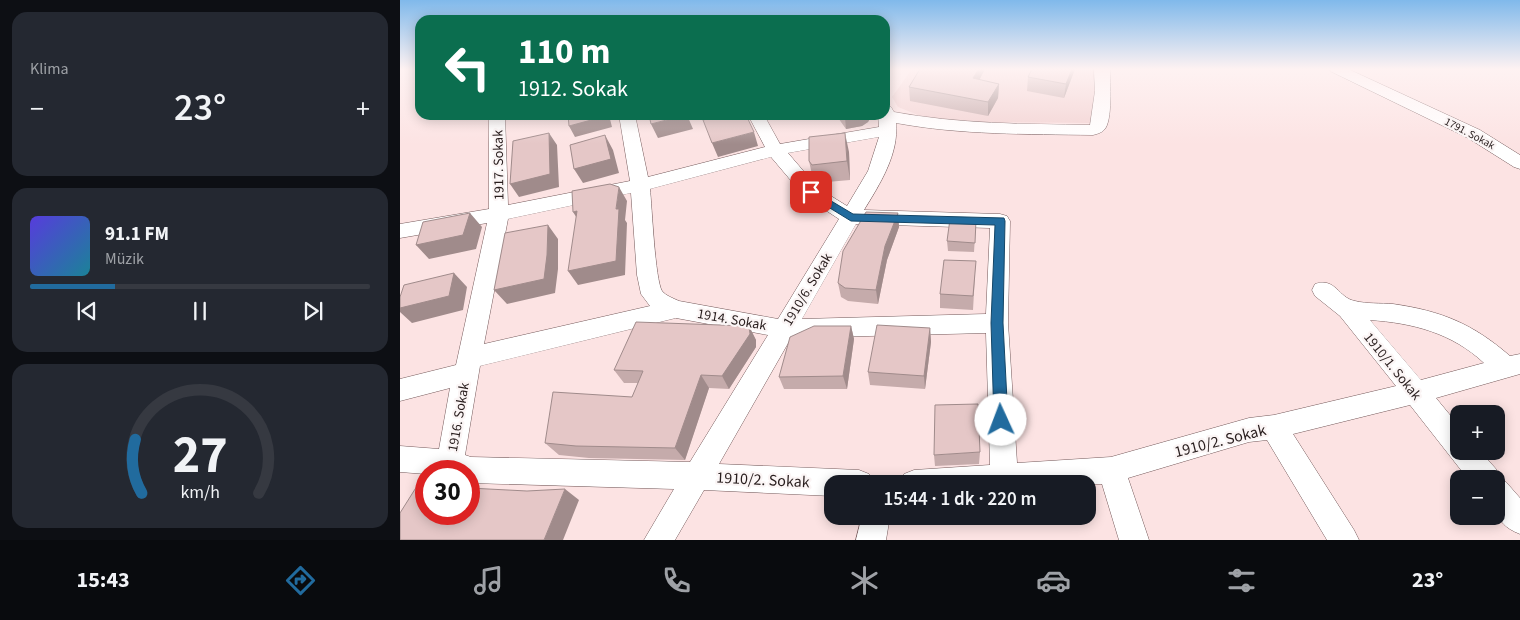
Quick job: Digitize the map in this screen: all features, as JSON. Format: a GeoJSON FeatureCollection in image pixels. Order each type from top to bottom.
{"type":"FeatureCollection","features":[{"type":"Feature","properties":{"kind":"street"},"geometry":{"type":"LineString","coordinates":[[890,119],[973,128],[1092,130],[1098,127],[1103,94]]}},
{"type":"Feature","properties":{"kind":"street","name":"1791. Sokak"},"geometry":{"type":"LineString","coordinates":[[1390,94],[1474,134],[1520,163]]}},
{"type":"Feature","properties":{"kind":"street","name":"1917. Sokak"},"geometry":{"type":"LineString","coordinates":[[497,120],[499,214]]}},
{"type":"Feature","properties":{"kind":"street","name":"1914. Sokak"},"geometry":{"type":"LineString","coordinates":[[631,120],[640,185],[648,275],[652,294],[660,302],[676,309],[784,329],[997,323]]}},
{"type":"Feature","properties":{"kind":"street"},"geometry":{"type":"LineString","coordinates":[[759,120],[775,150],[811,192],[851,217],[1000,221],[997,323],[1004,475]]}},
{"type":"Feature","properties":{"kind":"street"},"geometry":{"type":"LineString","coordinates":[[400,231],[499,214],[640,185],[883,120]]}},
{"type":"Feature","properties":{"kind":"street","name":"1910/6. Sokak"},"geometry":{"type":"LineString","coordinates":[[659,540],[851,217],[885,155],[887,120]]}},
{"type":"Feature","properties":{"kind":"street","name":"1916. Sokak"},"geometry":{"type":"LineString","coordinates":[[450,460],[457,416],[499,214]]}},
{"type":"Feature","properties":{"kind":"street","name":"1910/1. Sokak"},"geometry":{"type":"LineString","coordinates":[[1323,290],[1348,310],[1450,435]]}},
{"type":"Feature","properties":{"kind":"street"},"geometry":{"type":"LineString","coordinates":[[400,390],[467,366],[676,309]]}},
{"type":"Feature","properties":{"kind":"street"},"geometry":{"type":"LineString","coordinates":[[1348,310],[1384,311],[1420,317],[1466,336],[1516,365]]}},
{"type":"Feature","properties":{"kind":"street","name":"1910/2. Sokak"},"geometry":{"type":"LineString","coordinates":[[1044,475],[1111,470],[1249,430],[1274,427],[1415,393],[1516,365]]}},
{"type":"Feature","properties":{"kind":"street"},"geometry":{"type":"LineString","coordinates":[[1274,427],[1344,540]]}},
{"type":"Feature","properties":{"kind":"street"},"geometry":{"type":"LineString","coordinates":[[400,459],[415,460]]}},
{"type":"Feature","properties":{"kind":"street"},"geometry":{"type":"LineString","coordinates":[[1470,460],[1479,470]]}},
{"type":"Feature","properties":{"kind":"street","name":"1916. Sokak"},"geometry":{"type":"LineString","coordinates":[[480,470],[698,476]]}},
{"type":"Feature","properties":{"kind":"street"},"geometry":{"type":"LineString","coordinates":[[1111,470],[1134,540]]}},
{"type":"Feature","properties":{"kind":"street","name":"1910/2. Sokak"},"geometry":{"type":"LineString","coordinates":[[698,476],[824,482]]}},
{"type":"Feature","properties":{"kind":"street"},"geometry":{"type":"LineString","coordinates":[[1505,502],[1520,520]]}},
{"type":"Feature","properties":{"kind":"street"},"geometry":{"type":"LineString","coordinates":[[871,540],[874,525]]}},
{"type":"Feature","properties":{"kind":"shaded area"},"geometry":{"type":"Polygon","coordinates":[[[894,94],[1095,94],[1090,123],[985,122],[923,117],[898,107],[892,97],[894,94]]]}},
{"type":"Feature","properties":{"kind":"building"},"geometry":{"type":"Polygon","coordinates":[[[947,94],[993,94],[988,102],[947,94]]]}},
{"type":"Feature","properties":{"kind":"building"},"geometry":{"type":"Polygon","coordinates":[[[568,120],[591,120],[569,126],[568,120]]]}},
{"type":"Feature","properties":{"kind":"building"},"geometry":{"type":"Polygon","coordinates":[[[650,120],[667,120],[651,124],[650,120]]]}},
{"type":"Feature","properties":{"kind":"building"},"geometry":{"type":"Polygon","coordinates":[[[703,120],[748,120],[754,132],[712,143],[703,120]]]}},
{"type":"Feature","properties":{"kind":"building"},"geometry":{"type":"Polygon","coordinates":[[[549,133],[550,174],[510,184],[513,141],[549,133]]]}},
{"type":"Feature","properties":{"kind":"building"},"geometry":{"type":"Polygon","coordinates":[[[845,133],[847,161],[812,165],[809,161],[809,137],[845,133]]]}},
{"type":"Feature","properties":{"kind":"building"},"geometry":{"type":"Polygon","coordinates":[[[605,135],[611,159],[574,169],[570,145],[605,135]]]}},
{"type":"Feature","properties":{"kind":"building"},"geometry":{"type":"Polygon","coordinates":[[[610,184],[619,187],[616,209],[619,209],[616,261],[568,271],[577,211],[573,212],[572,191],[610,184]]]}},
{"type":"Feature","properties":{"kind":"building"},"geometry":{"type":"Polygon","coordinates":[[[866,212],[898,213],[885,246],[876,290],[845,288],[838,283],[843,251],[866,212]]]}},
{"type":"Feature","properties":{"kind":"building"},"geometry":{"type":"Polygon","coordinates":[[[470,213],[463,235],[416,245],[423,222],[470,213]]]}},
{"type":"Feature","properties":{"kind":"building"},"geometry":{"type":"Polygon","coordinates":[[[950,219],[976,220],[975,243],[947,241],[950,219]]]}},
{"type":"Feature","properties":{"kind":"building"},"geometry":{"type":"Polygon","coordinates":[[[548,225],[544,279],[494,290],[505,233],[548,225]]]}},
{"type":"Feature","properties":{"kind":"building"},"geometry":{"type":"Polygon","coordinates":[[[944,260],[976,261],[973,296],[940,294],[944,260]]]}},
{"type":"Feature","properties":{"kind":"building"},"geometry":{"type":"Polygon","coordinates":[[[454,273],[449,296],[400,308],[400,297],[404,285],[454,273]]]}},
{"type":"Feature","properties":{"kind":"building"},"geometry":{"type":"Polygon","coordinates":[[[636,322],[749,326],[750,334],[722,376],[701,375],[675,448],[576,446],[545,443],[553,392],[632,397],[643,371],[614,370],[636,322]]]}},
{"type":"Feature","properties":{"kind":"building"},"geometry":{"type":"Polygon","coordinates":[[[877,325],[930,328],[924,376],[868,372],[877,325]]]}},
{"type":"Feature","properties":{"kind":"building"},"geometry":{"type":"Polygon","coordinates":[[[814,326],[851,326],[843,376],[779,377],[790,337],[814,326]]]}},
{"type":"Feature","properties":{"kind":"building"},"geometry":{"type":"Polygon","coordinates":[[[978,404],[980,452],[934,455],[935,405],[978,404]]]}},
{"type":"Feature","properties":{"kind":"building"},"geometry":{"type":"Polygon","coordinates":[[[415,489],[415,525],[480,525],[480,489],[527,491],[565,489],[544,540],[400,540],[400,513],[415,489]]]}},
{"type":"Feature","properties":{"kind":"route"},"geometry":{"type":"LineString","coordinates":[[811,192],[851,217],[1000,221],[997,323],[1001,420]]}}]}
